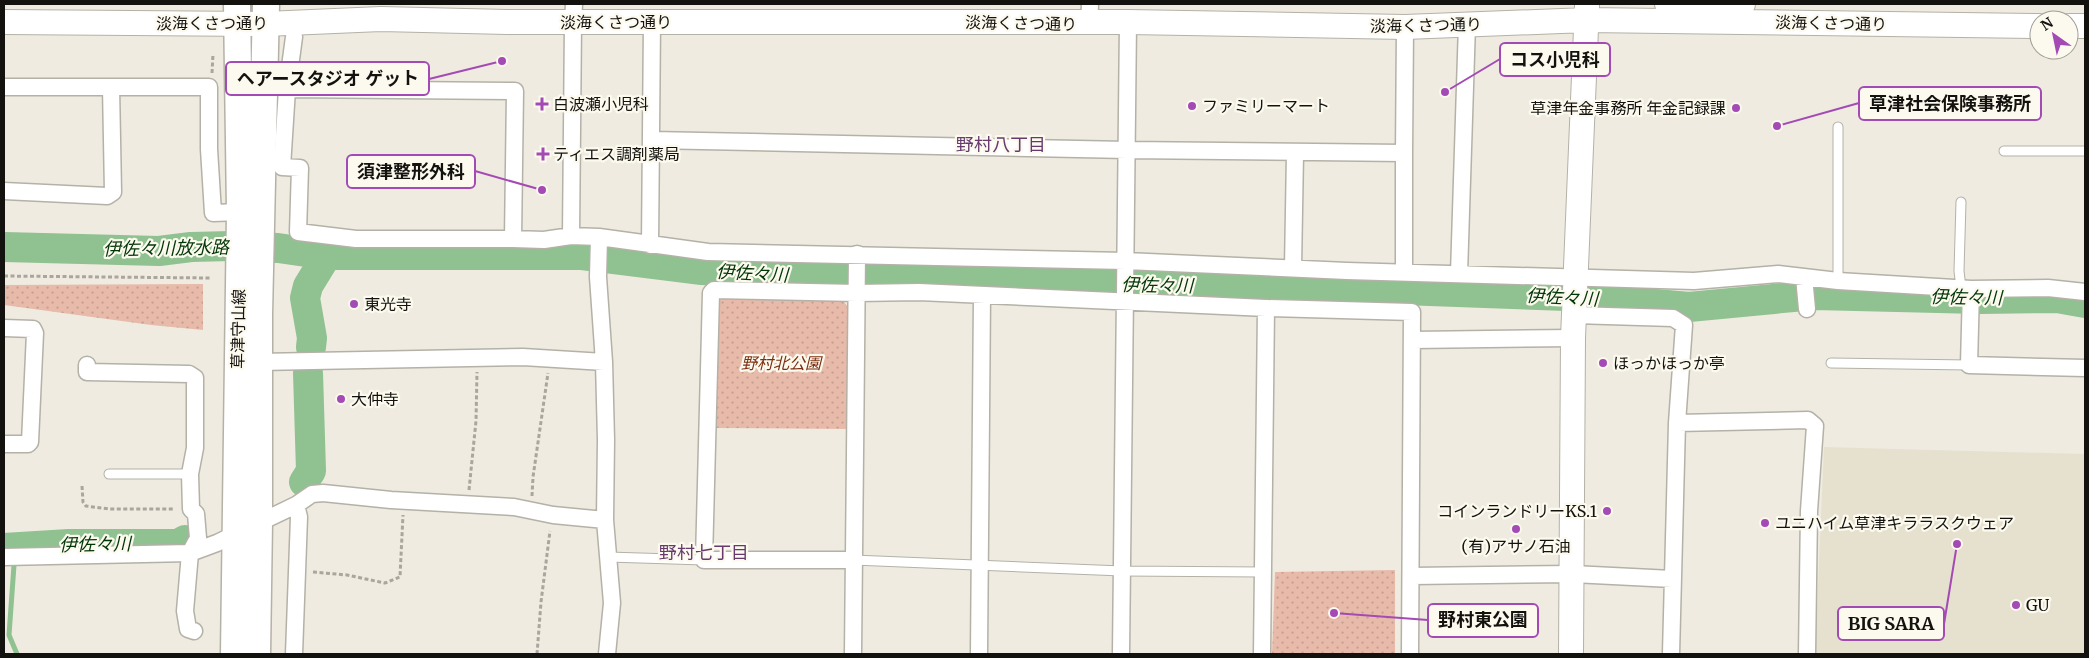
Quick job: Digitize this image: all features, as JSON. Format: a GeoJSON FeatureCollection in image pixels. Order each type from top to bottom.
{"type":"FeatureCollection","features":[{"type":"Feature","properties":{"kind":"main road","name":"草津守山線"},"geometry":{"type":"LineString","coordinates":[[234,654],[234,534],[249,315],[247,220],[236,14]]}},
{"type":"Feature","properties":{"kind":"main road","name":"草津守山線"},"geometry":{"type":"LineString","coordinates":[[247,220],[266,14]]}},
{"type":"Feature","properties":{"kind":"main road","name":"草津守山線"},"geometry":{"type":"LineString","coordinates":[[249,315],[259,362],[257,654]]}},
{"type":"Feature","properties":{"kind":"street"},"geometry":{"type":"LineString","coordinates":[[1680,4],[1743,4]]}},
{"type":"Feature","properties":{"kind":"street"},"geometry":{"type":"LineString","coordinates":[[1571,654],[1575,277],[1587,12]]}},
{"type":"Feature","properties":{"kind":"street","name":"淡海くさつ通り"},"geometry":{"type":"LineString","coordinates":[[4,22],[236,14],[381,19],[574,13],[652,22],[1090,14],[1128,22],[1405,27],[1467,24],[1587,12],[2029,26]]}},
{"type":"Feature","properties":{"kind":"street"},"geometry":{"type":"LineString","coordinates":[[571,236],[574,13]]}},
{"type":"Feature","properties":{"kind":"street"},"geometry":{"type":"LineString","coordinates":[[650,245],[652,22]]}},
{"type":"Feature","properties":{"kind":"street"},"geometry":{"type":"LineString","coordinates":[[1121,654],[1128,22]]}},
{"type":"Feature","properties":{"kind":"street"},"geometry":{"type":"LineString","coordinates":[[1459,274],[1467,24]]}},
{"type":"Feature","properties":{"kind":"street"},"geometry":{"type":"LineString","coordinates":[[1404,272],[1405,27]]}},
{"type":"Feature","properties":{"kind":"street"},"geometry":{"type":"LineString","coordinates":[[294,37],[287,89],[282,167],[300,168],[298,232],[356,239],[544,240],[571,236],[598,237],[708,252],[1126,261],[1694,281],[1778,274],[1838,282],[1968,293],[2048,288],[2085,292]]}},
{"type":"Feature","properties":{"kind":"street"},"geometry":{"type":"LineString","coordinates":[[4,87],[209,87],[209,149],[213,213],[247,220]]}},
{"type":"Feature","properties":{"kind":"street"},"geometry":{"type":"LineString","coordinates":[[4,191],[107,196],[113,192],[111,87]]}},
{"type":"Feature","properties":{"kind":"street"},"geometry":{"type":"LineString","coordinates":[[287,89],[515,92],[513,239]]}},
{"type":"Feature","properties":{"kind":"street"},"geometry":{"type":"LineString","coordinates":[[652,140],[1295,153],[1404,153]]}},
{"type":"Feature","properties":{"kind":"street"},"geometry":{"type":"LineString","coordinates":[[1293,268],[1295,153]]}},
{"type":"Feature","properties":{"kind":"street"},"geometry":{"type":"LineString","coordinates":[[598,237],[598,277],[604,362],[605,520],[612,603],[607,654]]}},
{"type":"Feature","properties":{"kind":"street"},"geometry":{"type":"LineString","coordinates":[[853,654],[857,254]]}},
{"type":"Feature","properties":{"kind":"street"},"geometry":{"type":"LineString","coordinates":[[1804,276],[1807,309]]}},
{"type":"Feature","properties":{"kind":"street"},"geometry":{"type":"LineString","coordinates":[[853,560],[704,560],[711,293],[714,290],[857,290],[1266,308],[1412,312],[1412,576],[1410,654]]}},
{"type":"Feature","properties":{"kind":"street"},"geometry":{"type":"LineString","coordinates":[[1968,293],[1969,365],[2085,368]]}},
{"type":"Feature","properties":{"kind":"street"},"geometry":{"type":"LineString","coordinates":[[979,654],[982,295]]}},
{"type":"Feature","properties":{"kind":"street"},"geometry":{"type":"LineString","coordinates":[[1262,654],[1266,308]]}},
{"type":"Feature","properties":{"kind":"street"},"geometry":{"type":"LineString","coordinates":[[1413,340],[1673,318],[1684,325],[1677,423],[1671,654]]}},
{"type":"Feature","properties":{"kind":"street"},"geometry":{"type":"LineString","coordinates":[[4,328],[33,329],[35,333],[30,442],[28,444],[4,444]]}},
{"type":"Feature","properties":{"kind":"street"},"geometry":{"type":"LineString","coordinates":[[259,362],[477,358],[604,362]]}},
{"type":"Feature","properties":{"kind":"street"},"geometry":{"type":"LineString","coordinates":[[87,365],[87,372],[189,374],[195,378],[195,448],[190,474],[191,509],[196,514],[198,538],[190,553],[185,611],[188,629],[194,631]]}},
{"type":"Feature","properties":{"kind":"street"},"geometry":{"type":"LineString","coordinates":[[1677,423],[1808,420],[1815,426],[1809,511],[1807,654]]}},
{"type":"Feature","properties":{"kind":"street"},"geometry":{"type":"LineString","coordinates":[[4,557],[190,553],[296,505],[312,494],[323,493],[514,507],[553,515],[605,520]]}},
{"type":"Feature","properties":{"kind":"street"},"geometry":{"type":"LineString","coordinates":[[294,654],[299,517],[296,505]]}},
{"type":"Feature","properties":{"kind":"street"},"geometry":{"type":"LineString","coordinates":[[1412,576],[1573,574],[1672,579]]}},
{"type":"Feature","properties":{"kind":"lane"},"geometry":{"type":"LineString","coordinates":[[1838,127],[1838,282]]}},
{"type":"Feature","properties":{"kind":"lane"},"geometry":{"type":"LineString","coordinates":[[2004,150],[2085,152]]}},
{"type":"Feature","properties":{"kind":"lane"},"geometry":{"type":"LineString","coordinates":[[1961,202],[1959,271],[1968,293]]}},
{"type":"Feature","properties":{"kind":"lane"},"geometry":{"type":"LineString","coordinates":[[1831,363],[1969,365]]}},
{"type":"Feature","properties":{"kind":"lane"},"geometry":{"type":"LineString","coordinates":[[108,474],[190,474]]}},
{"type":"Feature","properties":{"kind":"lane"},"geometry":{"type":"LineString","coordinates":[[608,557],[704,560]]}},
{"type":"Feature","properties":{"kind":"lane"},"geometry":{"type":"LineString","coordinates":[[853,560],[1122,571],[1263,572]]}},
{"type":"Feature","properties":{"kind":"path"},"geometry":{"type":"LineString","coordinates":[[4,276],[210,278]]}},
{"type":"Feature","properties":{"kind":"path"},"geometry":{"type":"LineString","coordinates":[[468,504],[476,421],[477,358]]}},
{"type":"Feature","properties":{"kind":"path"},"geometry":{"type":"LineString","coordinates":[[532,511],[533,477],[550,359]]}},
{"type":"Feature","properties":{"kind":"path"},"geometry":{"type":"LineString","coordinates":[[82,486],[83,502],[86,506],[126,509],[191,509]]}},
{"type":"Feature","properties":{"kind":"path"},"geometry":{"type":"LineString","coordinates":[[297,570],[348,575],[385,583],[400,577],[403,500]]}},
{"type":"Feature","properties":{"kind":"path"},"geometry":{"type":"LineString","coordinates":[[537,654],[542,592],[553,515]]}},
{"type":"Feature","properties":{"kind":"shaded area"},"geometry":{"type":"Polygon","coordinates":[[[1824,447],[2085,454],[2085,654],[1815,653],[1824,447]]]}},
{"type":"Feature","properties":{"kind":"green space"},"geometry":{"type":"Polygon","coordinates":[[[203,284],[203,330],[151,325],[4,305],[4,285],[203,284]]]}},
{"type":"Feature","properties":{"kind":"green space","name":"野村北公園"},"geometry":{"type":"Polygon","coordinates":[[[725,297],[843,301],[850,309],[848,429],[715,428],[717,302],[725,297]]]}},
{"type":"Feature","properties":{"kind":"green space"},"geometry":{"type":"Polygon","coordinates":[[[1395,570],[1395,654],[1272,654],[1275,572],[1395,570]]]}},
{"type":"Feature","properties":{"kind":"waterway","name":"伊佐々川"},"geometry":{"type":"LineString","coordinates":[[4,247],[159,251],[191,247],[231,246],[278,248],[327,255],[582,255],[702,270],[844,277],[1402,290],[1567,296],[1689,307],[1815,295],[1979,299],[2057,298],[2085,303]]}},
{"type":"Feature","properties":{"kind":"waterway","name":"伊佐々川"},"geometry":{"type":"LineString","coordinates":[[311,347],[312,338],[305,298],[308,286],[327,255]]}},
{"type":"Feature","properties":{"kind":"waterway","name":"伊佐々川"},"geometry":{"type":"LineString","coordinates":[[304,482],[311,471],[308,373]]}},
{"type":"Feature","properties":{"kind":"waterway","name":"伊佐々川"},"geometry":{"type":"LineString","coordinates":[[4,548],[69,544],[178,544],[185,540]]}},
{"type":"Feature","properties":{"kind":"waterway"},"geometry":{"type":"LineString","coordinates":[[14,565],[9,635],[17,654]]}},
{"type":"Feature","properties":{"kind":"place","name":"ヘアースタジオ ゲット"},"geometry":{"type":"Point","coordinates":[502,61]}},
{"type":"Feature","properties":{"kind":"place","name":"コス小児科"},"geometry":{"type":"Point","coordinates":[1445,92]}},
{"type":"Feature","properties":{"kind":"place","name":"白波瀬小児科"},"geometry":{"type":"Point","coordinates":[542,104]}},
{"type":"Feature","properties":{"kind":"place","name":"ファミリーマート"},"geometry":{"type":"Point","coordinates":[1192,106]}},
{"type":"Feature","properties":{"kind":"place","name":"草津年金事務所 年金記録課"},"geometry":{"type":"Point","coordinates":[1736,108]}},
{"type":"Feature","properties":{"kind":"place","name":"草津社会保険事務所"},"geometry":{"type":"Point","coordinates":[1777,126]}},
{"type":"Feature","properties":{"kind":"place","name":"ティエス調剤薬局"},"geometry":{"type":"Point","coordinates":[543,154]}},
{"type":"Feature","properties":{"kind":"place","name":"須津整形外科"},"geometry":{"type":"Point","coordinates":[542,190]}},
{"type":"Feature","properties":{"kind":"place","name":"東光寺"},"geometry":{"type":"Point","coordinates":[354,304]}},
{"type":"Feature","properties":{"kind":"place","name":"ほっかほっか亭"},"geometry":{"type":"Point","coordinates":[1603,363]}},
{"type":"Feature","properties":{"kind":"place","name":"大仲寺"},"geometry":{"type":"Point","coordinates":[341,399]}},
{"type":"Feature","properties":{"kind":"place","name":"コインランドリーKS.1"},"geometry":{"type":"Point","coordinates":[1607,511]}},
{"type":"Feature","properties":{"kind":"place","name":"ユニハイム草津キララスクウェア"},"geometry":{"type":"Point","coordinates":[1765,523]}},
{"type":"Feature","properties":{"kind":"place","name":"(有)アサノ石油"},"geometry":{"type":"Point","coordinates":[1516,529]}},
{"type":"Feature","properties":{"kind":"place","name":"BIG SARA"},"geometry":{"type":"Point","coordinates":[1957,544]}},
{"type":"Feature","properties":{"kind":"place","name":"GU"},"geometry":{"type":"Point","coordinates":[2016,605]}},
{"type":"Feature","properties":{"kind":"place","name":"野村東公園"},"geometry":{"type":"Point","coordinates":[1334,613]}},
{"type":"Feature","properties":{"kind":"district","name":"野村八丁目"},"geometry":{"type":"Point","coordinates":[1001,144]}},
{"type":"Feature","properties":{"kind":"district","name":"野村七丁目"},"geometry":{"type":"Point","coordinates":[704,552]}},
{"type":"Feature","properties":{"kind":"water label","name":"伊佐々川放水路"},"geometry":{"type":"Point","coordinates":[166,248]}}]}
